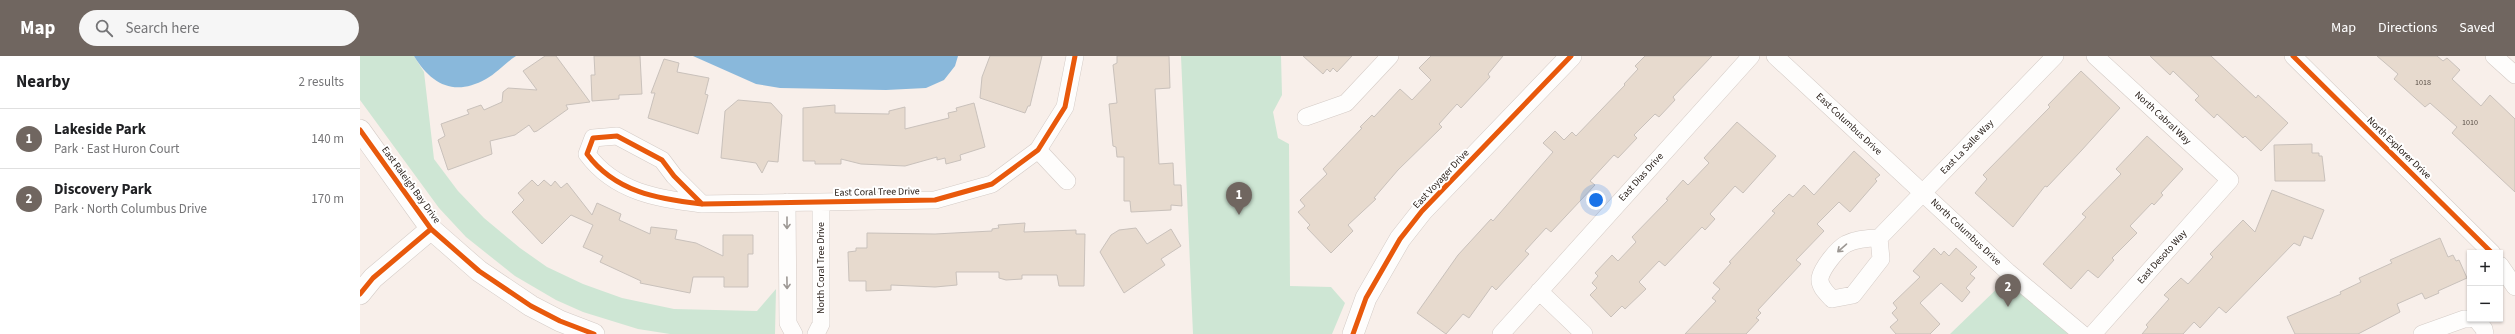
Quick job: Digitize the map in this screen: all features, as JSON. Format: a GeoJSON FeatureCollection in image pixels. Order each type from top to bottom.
{"type":"FeatureCollection","features":[{"type":"Feature","properties":{"kind":"street"},"geometry":{"type":"LineString","coordinates":[[1068,181],[1038,150],[1065,107],[1075,56]]}},
{"type":"Feature","properties":{"kind":"street"},"geometry":{"type":"LineString","coordinates":[[1306,117],[1346,103],[1390,56]]}},
{"type":"Feature","properties":{"kind":"street","name":"East Voyager Drive"},"geometry":{"type":"LineString","coordinates":[[1353,334],[1366,298],[1400,239],[1422,211],[1571,56]]}},
{"type":"Feature","properties":{"kind":"street","name":"East Dias Drive"},"geometry":{"type":"LineString","coordinates":[[1501,334],[1751,56]]}},
{"type":"Feature","properties":{"kind":"street","name":"East Columbus Drive"},"geometry":{"type":"LineString","coordinates":[[1775,56],[1923,192]]}},
{"type":"Feature","properties":{"kind":"street","name":"East La Salle Way"},"geometry":{"type":"LineString","coordinates":[[1879,238],[2055,56]]}},
{"type":"Feature","properties":{"kind":"street","name":"North Cabral Way"},"geometry":{"type":"LineString","coordinates":[[2095,56],[2230,180]]}},
{"type":"Feature","properties":{"kind":"street","name":"North Explorer Drive"},"geometry":{"type":"LineString","coordinates":[[2293,56],[2489,250]]}},
{"type":"Feature","properties":{"kind":"street"},"geometry":{"type":"LineString","coordinates":[[2494,56],[2515,75]]}},
{"type":"Feature","properties":{"kind":"street","name":"East Raleigh Bay Drive"},"geometry":{"type":"LineString","coordinates":[[360,130],[431,229],[479,271],[504,290],[560,321],[594,334]]}},
{"type":"Feature","properties":{"kind":"street","name":"East Coral Tree Drive"},"geometry":{"type":"LineString","coordinates":[[702,204],[674,176],[662,160],[617,136],[593,138],[587,154],[597,168],[621,186],[664,200],[702,204],[935,200],[992,184],[1038,150]]}},
{"type":"Feature","properties":{"kind":"street","name":"East Desoto Way"},"geometry":{"type":"LineString","coordinates":[[2093,334],[2230,180]]}},
{"type":"Feature","properties":{"kind":"street","name":"North Columbus Drive"},"geometry":{"type":"LineString","coordinates":[[1923,192],[2008,272],[2082,334]]}},
{"type":"Feature","properties":{"kind":"street"},"geometry":{"type":"LineString","coordinates":[[787,202],[788,323],[794,334]]}},
{"type":"Feature","properties":{"kind":"street","name":"North Coral Tree Drive"},"geometry":{"type":"LineString","coordinates":[[816,334],[821,324],[821,202]]}},
{"type":"Feature","properties":{"kind":"street"},"geometry":{"type":"LineString","coordinates":[[360,294],[373,278],[431,229]]}},
{"type":"Feature","properties":{"kind":"street"},"geometry":{"type":"LineString","coordinates":[[2503,269],[2515,287]]}},
{"type":"Feature","properties":{"kind":"street"},"geometry":{"type":"LineString","coordinates":[[1539,291],[1584,334]]}},
{"type":"Feature","properties":{"kind":"street"},"geometry":{"type":"LineString","coordinates":[[2422,334],[2467,319]]}},
{"type":"Feature","properties":{"kind":"street"},"geometry":{"type":"LineString","coordinates":[[2478,322],[2484,329],[2485,334]]}},
{"type":"Feature","properties":{"kind":"green space"},"geometry":{"type":"Polygon","coordinates":[[[360,56],[414,56],[424,72],[434,159],[458,191],[484,218],[520,248],[547,267],[583,284],[622,298],[674,309],[757,311],[776,289],[775,334],[670,334],[638,329],[583,312],[556,300],[515,276],[466,237],[439,208],[360,100],[360,56]]]}},
{"type":"Feature","properties":{"kind":"green space"},"geometry":{"type":"Polygon","coordinates":[[[1181,56],[1281,56],[1282,95],[1273,112],[1278,138],[1289,144],[1290,286],[1331,287],[1345,303],[1332,334],[1193,334],[1181,56]]]}},
{"type":"Feature","properties":{"kind":"green space"},"geometry":{"type":"Polygon","coordinates":[[[2006,280],[2071,334],[1950,334],[2006,280]]]}},
{"type":"Feature","properties":{"kind":"water"},"geometry":{"type":"Polygon","coordinates":[[[414,56],[516,56],[486,79],[464,87],[454,87],[444,85],[428,74],[414,56]]]}},
{"type":"Feature","properties":{"kind":"water"},"geometry":{"type":"Polygon","coordinates":[[[693,56],[958,56],[955,66],[944,80],[926,88],[886,90],[780,88],[756,84],[693,56]]]}},
{"type":"Feature","properties":{"kind":"building"},"geometry":{"type":"Polygon","coordinates":[[[545,56],[556,56],[590,102],[566,105],[568,109],[537,131],[534,132],[529,125],[515,135],[490,141],[492,154],[448,170],[438,140],[445,136],[441,124],[469,114],[467,110],[481,105],[484,110],[502,102],[503,92],[508,88],[537,90],[523,71],[545,56]]]}},
{"type":"Feature","properties":{"kind":"building"},"geometry":{"type":"Polygon","coordinates":[[[594,56],[640,56],[642,94],[619,95],[619,99],[592,101],[591,75],[595,75],[594,56]]]}},
{"type":"Feature","properties":{"kind":"building"},"geometry":{"type":"Polygon","coordinates":[[[990,56],[1042,56],[1030,106],[1028,106],[1025,113],[980,98],[982,77],[990,56]]]}},
{"type":"Feature","properties":{"kind":"building"},"geometry":{"type":"Polygon","coordinates":[[[1117,56],[1169,56],[1170,88],[1155,89],[1159,164],[1173,163],[1174,185],[1181,185],[1182,206],[1171,205],[1171,210],[1131,212],[1130,201],[1124,201],[1124,157],[1117,157],[1116,147],[1113,146],[1109,104],[1117,103],[1113,65],[1117,63],[1117,56]]]}},
{"type":"Feature","properties":{"kind":"building"},"geometry":{"type":"Polygon","coordinates":[[[1303,56],[1352,56],[1337,72],[1333,68],[1330,72],[1327,69],[1323,74],[1303,56]]]}},
{"type":"Feature","properties":{"kind":"building"},"geometry":{"type":"Polygon","coordinates":[[[1431,56],[1503,56],[1488,74],[1490,77],[1461,108],[1457,104],[1439,124],[1442,127],[1398,170],[1374,198],[1376,199],[1348,225],[1353,231],[1331,253],[1307,228],[1310,225],[1298,212],[1305,206],[1300,200],[1327,174],[1323,169],[1362,128],[1360,127],[1372,115],[1374,117],[1400,89],[1412,100],[1431,80],[1419,68],[1431,56]]]}},
{"type":"Feature","properties":{"kind":"building"},"geometry":{"type":"Polygon","coordinates":[[[1645,56],[1712,56],[1673,97],[1675,100],[1659,117],[1655,114],[1634,135],[1637,138],[1618,158],[1614,155],[1590,181],[1595,185],[1551,232],[1546,228],[1525,251],[1529,254],[1496,290],[1492,286],[1469,318],[1463,314],[1446,334],[1417,313],[1458,255],[1491,219],[1493,221],[1553,152],[1543,143],[1555,131],[1564,140],[1572,132],[1576,136],[1625,85],[1624,84],[1638,69],[1635,66],[1645,56]]]}},
{"type":"Feature","properties":{"kind":"building"},"geometry":{"type":"Polygon","coordinates":[[[2150,56],[2211,56],[2256,98],[2258,95],[2288,123],[2261,151],[2245,136],[2243,138],[2217,114],[2214,118],[2195,100],[2199,96],[2173,71],[2170,75],[2150,56]]]}},
{"type":"Feature","properties":{"kind":"building"},"geometry":{"type":"Polygon","coordinates":[[[2377,56],[2437,56],[2443,61],[2447,58],[2460,70],[2452,79],[2481,106],[2490,95],[2515,119],[2515,192],[2452,133],[2457,127],[2430,103],[2425,107],[2394,79],[2398,74],[2377,56]]]}},
{"type":"Feature","properties":{"kind":"building"},"geometry":{"type":"Polygon","coordinates":[[[664,59],[679,63],[677,72],[709,78],[705,94],[708,95],[698,134],[648,118],[655,93],[651,93],[664,59]]]}},
{"type":"Feature","properties":{"kind":"building"},"geometry":{"type":"Polygon","coordinates":[[[2081,71],[2120,108],[2047,187],[2045,186],[2013,227],[1975,193],[1987,179],[1983,175],[2050,107],[2048,105],[2081,71]]]}},
{"type":"Feature","properties":{"kind":"building"},"geometry":{"type":"Polygon","coordinates":[[[738,100],[771,103],[782,115],[778,162],[768,161],[762,173],[756,163],[721,158],[725,111],[738,100]]]}},
{"type":"Feature","properties":{"kind":"building"},"geometry":{"type":"Polygon","coordinates":[[[974,103],[985,147],[960,155],[961,160],[946,164],[945,158],[937,160],[937,157],[905,166],[861,164],[841,159],[841,164],[815,164],[815,161],[803,161],[803,108],[835,105],[835,113],[889,114],[889,111],[905,107],[905,129],[949,118],[948,113],[957,111],[956,108],[974,103]]]}},
{"type":"Feature","properties":{"kind":"building"},"geometry":{"type":"Polygon","coordinates":[[[1737,122],[1776,156],[1743,193],[1735,186],[1710,214],[1715,219],[1705,230],[1702,227],[1665,266],[1659,261],[1639,282],[1646,289],[1625,309],[1622,306],[1611,317],[1590,295],[1597,288],[1592,283],[1598,276],[1595,273],[1612,255],[1618,261],[1636,242],[1632,237],[1668,200],[1666,199],[1683,180],[1688,185],[1709,163],[1704,158],[1737,122]]]}},
{"type":"Feature","properties":{"kind":"building"},"geometry":{"type":"Polygon","coordinates":[[[2147,136],[2183,169],[2161,193],[2163,195],[2154,205],[2152,203],[2130,226],[2137,233],[2112,258],[2114,260],[2098,278],[2088,270],[2071,289],[2043,264],[2086,217],[2082,214],[2121,174],[2116,169],[2147,136]]]}},
{"type":"Feature","properties":{"kind":"building"},"geometry":{"type":"Polygon","coordinates":[[[2312,144],[2312,153],[2319,153],[2319,156],[2322,156],[2325,181],[2275,181],[2274,145],[2312,144]]]}},
{"type":"Feature","properties":{"kind":"building"},"geometry":{"type":"Polygon","coordinates":[[[1854,151],[1880,175],[1875,179],[1877,181],[1850,212],[1839,202],[1817,224],[1824,231],[1796,260],[1801,264],[1758,310],[1761,313],[1756,318],[1759,320],[1746,334],[1685,334],[1716,301],[1712,298],[1720,289],[1713,283],[1731,263],[1729,262],[1775,213],[1772,211],[1789,194],[1793,197],[1804,185],[1814,195],[1854,151]]]}},
{"type":"Feature","properties":{"kind":"building"},"geometry":{"type":"Polygon","coordinates":[[[532,180],[538,186],[544,180],[551,186],[555,181],[561,188],[567,183],[592,215],[597,203],[621,214],[619,220],[650,234],[651,227],[677,230],[675,239],[696,243],[723,256],[723,235],[753,235],[753,254],[748,254],[748,287],[724,287],[724,277],[693,277],[690,293],[640,283],[641,281],[600,262],[603,256],[583,247],[593,225],[571,215],[542,244],[512,212],[524,200],[518,193],[532,180]]]}},
{"type":"Feature","properties":{"kind":"building"},"geometry":{"type":"Polygon","coordinates":[[[2272,190],[2324,210],[2312,239],[2304,236],[2300,246],[2294,243],[2226,313],[2219,307],[2200,328],[2194,322],[2183,334],[2142,334],[2148,327],[2146,325],[2169,299],[2164,295],[2181,278],[2188,284],[2213,257],[2210,254],[2243,220],[2255,232],[2272,190]]]}},
{"type":"Feature","properties":{"kind":"building"},"geometry":{"type":"Polygon","coordinates":[[[1025,223],[1024,232],[1076,230],[1076,234],[1085,234],[1084,286],[1059,286],[1057,275],[1022,275],[1022,279],[1006,280],[999,278],[999,272],[956,272],[957,285],[935,287],[891,285],[891,290],[866,291],[866,281],[849,281],[848,252],[856,251],[856,248],[867,248],[867,233],[935,234],[992,231],[992,229],[999,228],[998,225],[1025,223]]]}},
{"type":"Feature","properties":{"kind":"building"},"geometry":{"type":"Polygon","coordinates":[[[1136,228],[1147,244],[1171,229],[1181,246],[1161,259],[1165,265],[1124,293],[1100,252],[1111,235],[1119,230],[1136,228]]]}},
{"type":"Feature","properties":{"kind":"building"},"geometry":{"type":"Polygon","coordinates":[[[2440,238],[2448,257],[2453,255],[2456,261],[2459,260],[2467,278],[2438,291],[2439,293],[2425,299],[2422,293],[2397,304],[2400,312],[2358,334],[2295,334],[2287,317],[2341,294],[2340,292],[2361,282],[2359,278],[2392,263],[2390,260],[2440,238]]]}},
{"type":"Feature","properties":{"kind":"building"},"geometry":{"type":"Polygon","coordinates":[[[1934,248],[1941,255],[1944,251],[1949,256],[1956,248],[1977,267],[1970,274],[1975,278],[1966,288],[1970,292],[1962,302],[1941,283],[1920,303],[1940,324],[1930,334],[1896,334],[1890,327],[1898,320],[1892,313],[1897,308],[1893,303],[1920,277],[1913,271],[1934,248]]]}},
{"type":"Feature","properties":{"kind":"cycle path"},"geometry":{"type":"LineString","coordinates":[[702,204],[674,176],[662,160],[617,136],[593,138],[587,154],[598,167],[624,185],[654,196],[669,199],[702,204],[935,200],[992,184],[1038,150],[1065,107],[1075,56]]}},
{"type":"Feature","properties":{"kind":"cycle path"},"geometry":{"type":"LineString","coordinates":[[1353,334],[1366,298],[1400,239],[1422,211],[1571,56]]}},
{"type":"Feature","properties":{"kind":"cycle path"},"geometry":{"type":"LineString","coordinates":[[2293,56],[2489,250]]}},
{"type":"Feature","properties":{"kind":"cycle path"},"geometry":{"type":"LineString","coordinates":[[360,130],[431,229],[479,271],[531,306],[560,321],[594,334]]}},
{"type":"Feature","properties":{"kind":"cycle path"},"geometry":{"type":"LineString","coordinates":[[360,294],[373,278],[431,229]]}},
{"type":"Feature","properties":{"kind":"place","name":"Lakeside Park"},"geometry":{"type":"Point","coordinates":[1239,215]}},
{"type":"Feature","properties":{"kind":"place","name":"Discovery Park"},"geometry":{"type":"Point","coordinates":[2008,307]}}]}
